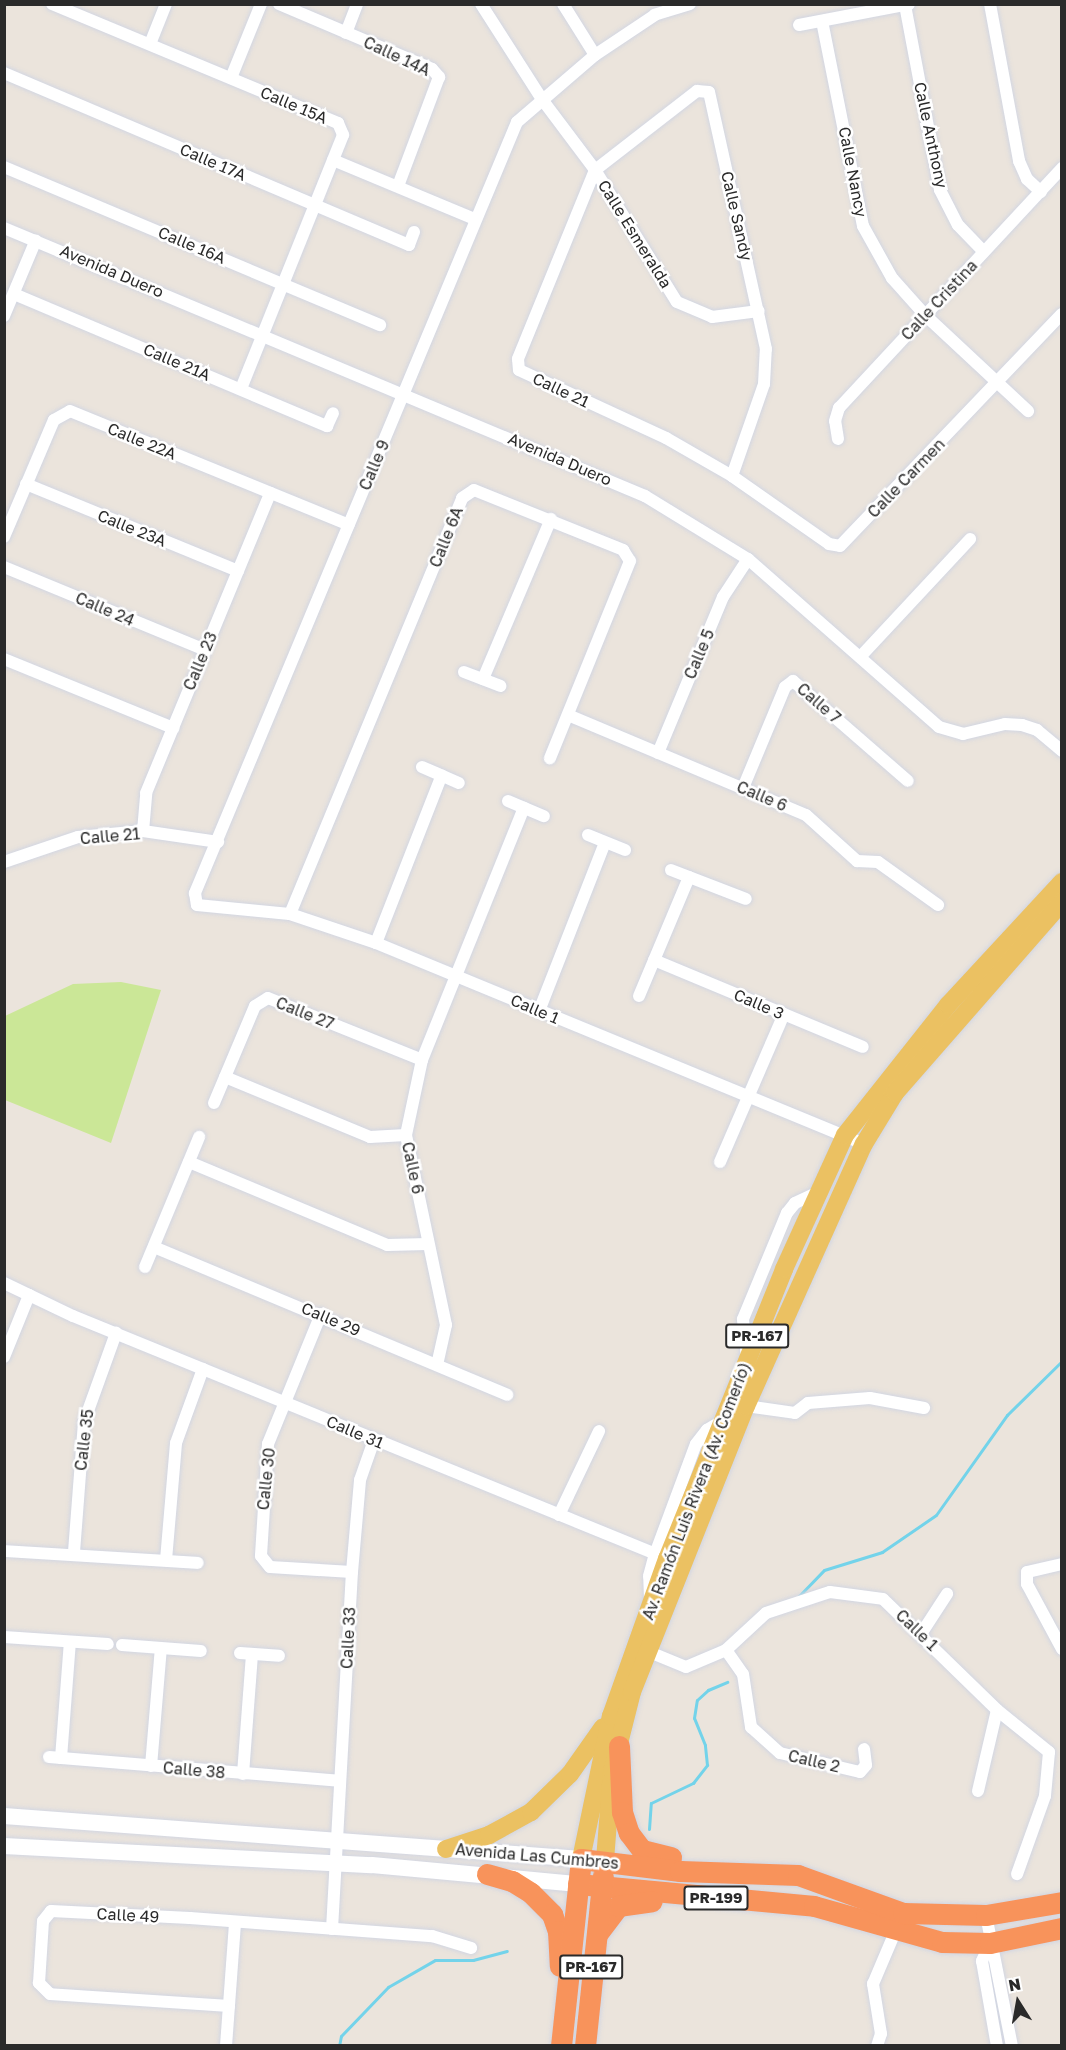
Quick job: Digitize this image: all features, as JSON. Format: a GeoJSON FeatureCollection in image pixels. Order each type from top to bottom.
{"type":"FeatureCollection","features":[{"type":"Feature","properties":{"kind":"highway"},"geometry":{"type":"LineString","coordinates":[[619,1746],[622,1812],[642,1850],[781,1875]]}},
{"type":"Feature","properties":{"kind":"highway","name":"Avenida Las Cumbres"},"geometry":{"type":"LineString","coordinates":[[581,1859],[605,1860],[680,1871],[798,1875],[942,1942],[990,1943],[1062,1928]]}},
{"type":"Feature","properties":{"kind":"highway","name":"Av. Ramón Luis Rivera (Av. Comerío)"},"geometry":{"type":"LineString","coordinates":[[562,2037],[581,1859]]}},
{"type":"Feature","properties":{"kind":"highway","name":"Av. Ramón Luis Rivera (Av. Comerío)"},"geometry":{"type":"LineString","coordinates":[[585,2046],[605,1860]]}},
{"type":"Feature","properties":{"kind":"highway"},"geometry":{"type":"LineString","coordinates":[[487,1874],[512,1881],[531,1893],[552,1914],[560,1947],[562,2037]]}},
{"type":"Feature","properties":{"kind":"highway","name":"Avenida Las Cumbres"},"geometry":{"type":"LineString","coordinates":[[578,1884],[601,1888],[814,1906],[899,1922],[986,1915],[1062,1902]]}},
{"type":"Feature","properties":{"kind":"highway"},"geometry":{"type":"LineString","coordinates":[[595,1938],[612,1912],[631,1902],[708,1905],[753,1900]]}},
{"type":"Feature","properties":{"kind":"main road","name":"Av. Ramón Luis Rivera (Av. Comerío)"},"geometry":{"type":"LineString","coordinates":[[581,1859],[611,1716],[668,1559],[747,1362],[845,1134],[948,1005],[1062,882]]}},
{"type":"Feature","properties":{"kind":"main road","name":"Av. Ramón Luis Rivera (Av. Comerío)"},"geometry":{"type":"LineString","coordinates":[[605,1860],[612,1771],[647,1650],[668,1559],[746,1406],[864,1144],[895,1094],[1062,902]]}},
{"type":"Feature","properties":{"kind":"main road"},"geometry":{"type":"LineString","coordinates":[[446,1849],[489,1835],[531,1812],[570,1774],[611,1716]]}},
{"type":"Feature","properties":{"kind":"street","name":"Calle 15A"},"geometry":{"type":"LineString","coordinates":[[52,4],[338,123],[344,135],[242,389]]}},
{"type":"Feature","properties":{"kind":"street"},"geometry":{"type":"LineString","coordinates":[[150,44],[166,4]]}},
{"type":"Feature","properties":{"kind":"street"},"geometry":{"type":"LineString","coordinates":[[231,78],[261,4]]}},
{"type":"Feature","properties":{"kind":"street","name":"Calle 14A"},"geometry":{"type":"LineString","coordinates":[[279,4],[432,69],[439,77],[398,186]]}},
{"type":"Feature","properties":{"kind":"street"},"geometry":{"type":"LineString","coordinates":[[346,33],[357,4]]}},
{"type":"Feature","properties":{"kind":"street","name":"Calle Esmeralda"},"geometry":{"type":"LineString","coordinates":[[481,4],[541,98],[595,170],[677,302],[712,317],[759,311]]}},
{"type":"Feature","properties":{"kind":"street"},"geometry":{"type":"LineString","coordinates":[[563,4],[596,55]]}},
{"type":"Feature","properties":{"kind":"street","name":"Calle 9"},"geometry":{"type":"LineString","coordinates":[[197,905],[195,893],[517,122],[541,98],[653,10],[690,4]]}},
{"type":"Feature","properties":{"kind":"street"},"geometry":{"type":"LineString","coordinates":[[990,4],[1019,161],[1027,179],[1041,192]]}},
{"type":"Feature","properties":{"kind":"street"},"geometry":{"type":"LineString","coordinates":[[799,25],[907,5]]}},
{"type":"Feature","properties":{"kind":"street","name":"Calle Anthony"},"geometry":{"type":"LineString","coordinates":[[907,5],[940,190],[957,225],[984,252]]}},
{"type":"Feature","properties":{"kind":"street","name":"Calle Nancy"},"geometry":{"type":"LineString","coordinates":[[822,21],[863,226],[892,278],[925,315],[1028,411]]}},
{"type":"Feature","properties":{"kind":"street","name":"Calle 17A"},"geometry":{"type":"LineString","coordinates":[[4,73],[409,245],[414,232]]}},
{"type":"Feature","properties":{"kind":"street","name":"Calle Sandy"},"geometry":{"type":"LineString","coordinates":[[595,170],[696,91],[709,92],[766,350],[764,384],[732,476]]}},
{"type":"Feature","properties":{"kind":"street"},"geometry":{"type":"LineString","coordinates":[[333,160],[476,219]]}},
{"type":"Feature","properties":{"kind":"street","name":"Calle 16A"},"geometry":{"type":"LineString","coordinates":[[4,167],[380,324]]}},
{"type":"Feature","properties":{"kind":"street","name":"Calle Cristina"},"geometry":{"type":"LineString","coordinates":[[838,439],[835,421],[839,408],[1062,168]]}},
{"type":"Feature","properties":{"kind":"street","name":"Calle 21"},"geometry":{"type":"LineString","coordinates":[[595,170],[518,359],[519,370],[666,438],[732,476]]}},
{"type":"Feature","properties":{"kind":"street","name":"Avenida Duero"},"geometry":{"type":"LineString","coordinates":[[4,228],[404,392],[645,495],[748,559],[861,656],[932,722],[947,730],[963,734],[1005,724],[1022,725],[1037,730],[1062,751]]}},
{"type":"Feature","properties":{"kind":"street"},"geometry":{"type":"LineString","coordinates":[[4,316],[36,240]]}},
{"type":"Feature","properties":{"kind":"street","name":"Calle 21A"},"geometry":{"type":"LineString","coordinates":[[14,294],[327,426],[333,413]]}},
{"type":"Feature","properties":{"kind":"street","name":"Calle Carmen"},"geometry":{"type":"LineString","coordinates":[[732,476],[829,544],[840,546],[1062,314]]}},
{"type":"Feature","properties":{"kind":"street","name":"Calle 22A"},"geometry":{"type":"LineString","coordinates":[[4,537],[54,420],[70,411],[349,525]]}},
{"type":"Feature","properties":{"kind":"street","name":"Calle 23A"},"geometry":{"type":"LineString","coordinates":[[27,484],[238,571]]}},
{"type":"Feature","properties":{"kind":"street","name":"Calle 6A"},"geometry":{"type":"LineString","coordinates":[[290,914],[462,498],[474,490],[551,519],[623,550],[630,561],[550,758]]}},
{"type":"Feature","properties":{"kind":"street","name":"Calle 23"},"geometry":{"type":"LineString","coordinates":[[143,831],[146,793],[270,493]]}},
{"type":"Feature","properties":{"kind":"street"},"geometry":{"type":"LineString","coordinates":[[483,679],[551,519]]}},
{"type":"Feature","properties":{"kind":"street"},"geometry":{"type":"LineString","coordinates":[[861,656],[970,539]]}},
{"type":"Feature","properties":{"kind":"street","name":"Calle 5"},"geometry":{"type":"LineString","coordinates":[[658,753],[723,597],[748,559]]}},
{"type":"Feature","properties":{"kind":"street","name":"Calle 24"},"geometry":{"type":"LineString","coordinates":[[4,567],[205,650]]}},
{"type":"Feature","properties":{"kind":"street"},"geometry":{"type":"LineString","coordinates":[[4,659],[172,728]]}},
{"type":"Feature","properties":{"kind":"street"},"geometry":{"type":"LineString","coordinates":[[464,672],[500,686]]}},
{"type":"Feature","properties":{"kind":"street","name":"Calle 7"},"geometry":{"type":"LineString","coordinates":[[743,788],[785,687],[793,681],[908,781]]}},
{"type":"Feature","properties":{"kind":"street","name":"Calle 6"},"geometry":{"type":"LineString","coordinates":[[568,716],[806,815],[857,861],[878,862],[938,904]]}},
{"type":"Feature","properties":{"kind":"street"},"geometry":{"type":"LineString","coordinates":[[422,767],[459,783]]}},
{"type":"Feature","properties":{"kind":"street"},"geometry":{"type":"LineString","coordinates":[[376,943],[442,775]]}},
{"type":"Feature","properties":{"kind":"street"},"geometry":{"type":"LineString","coordinates":[[508,801],[544,816]]}},
{"type":"Feature","properties":{"kind":"street"},"geometry":{"type":"LineString","coordinates":[[457,976],[524,808]]}},
{"type":"Feature","properties":{"kind":"street","name":"Calle 21"},"geometry":{"type":"LineString","coordinates":[[4,862],[78,837],[143,831],[218,842]]}},
{"type":"Feature","properties":{"kind":"street"},"geometry":{"type":"LineString","coordinates":[[588,835],[625,850]]}},
{"type":"Feature","properties":{"kind":"street"},"geometry":{"type":"LineString","coordinates":[[538,1011],[605,843]]}},
{"type":"Feature","properties":{"kind":"street"},"geometry":{"type":"LineString","coordinates":[[671,870],[746,899]]}},
{"type":"Feature","properties":{"kind":"street"},"geometry":{"type":"LineString","coordinates":[[639,996],[689,877]]}},
{"type":"Feature","properties":{"kind":"street","name":"Calle 1"},"geometry":{"type":"LineString","coordinates":[[197,905],[290,914],[376,943],[748,1098],[845,1134],[864,1144]]}},
{"type":"Feature","properties":{"kind":"street","name":"Calle 3"},"geometry":{"type":"LineString","coordinates":[[654,960],[864,1047]]}},
{"type":"Feature","properties":{"kind":"street","name":"Calle 6"},"geometry":{"type":"LineString","coordinates":[[437,1365],[446,1325],[406,1135],[422,1060],[457,976]]}},
{"type":"Feature","properties":{"kind":"street","name":"Calle 27"},"geometry":{"type":"LineString","coordinates":[[214,1103],[255,1006],[268,998],[422,1060]]}},
{"type":"Feature","properties":{"kind":"street"},"geometry":{"type":"LineString","coordinates":[[720,1162],[784,1014]]}},
{"type":"Feature","properties":{"kind":"street"},"geometry":{"type":"LineString","coordinates":[[225,1077],[370,1137],[406,1135]]}},
{"type":"Feature","properties":{"kind":"street"},"geometry":{"type":"LineString","coordinates":[[146,1267],[199,1137]]}},
{"type":"Feature","properties":{"kind":"street"},"geometry":{"type":"LineString","coordinates":[[189,1162],[387,1245],[428,1244]]}},
{"type":"Feature","properties":{"kind":"street","name":"Calle 29"},"geometry":{"type":"LineString","coordinates":[[154,1247],[321,1314],[507,1395]]}},
{"type":"Feature","properties":{"kind":"street","name":"Calle 31"},"geometry":{"type":"LineString","coordinates":[[4,1283],[202,1369],[668,1559]]}},
{"type":"Feature","properties":{"kind":"street"},"geometry":{"type":"LineString","coordinates":[[4,1357],[30,1295]]}},
{"type":"Feature","properties":{"kind":"street","name":"Calle 30"},"geometry":{"type":"LineString","coordinates":[[321,1314],[285,1402],[265,1459],[261,1556],[270,1567],[352,1572]]}},
{"type":"Feature","properties":{"kind":"street","name":"Calle 35"},"geometry":{"type":"LineString","coordinates":[[74,1552],[84,1422],[116,1333]]}},
{"type":"Feature","properties":{"kind":"street"},"geometry":{"type":"LineString","coordinates":[[166,1560],[176,1443],[202,1369]]}},
{"type":"Feature","properties":{"kind":"street"},"geometry":{"type":"LineString","coordinates":[[746,1406],[795,1413],[808,1403],[870,1398],[924,1408]]}},
{"type":"Feature","properties":{"kind":"street"},"geometry":{"type":"LineString","coordinates":[[559,1515],[599,1431]]}},
{"type":"Feature","properties":{"kind":"street","name":"Calle 33"},"geometry":{"type":"LineString","coordinates":[[332,1929],[352,1572],[360,1479],[374,1440]]}},
{"type":"Feature","properties":{"kind":"street"},"geometry":{"type":"LineString","coordinates":[[4,1551],[74,1552],[198,1563]]}},
{"type":"Feature","properties":{"kind":"street"},"geometry":{"type":"LineString","coordinates":[[1056,1565],[1027,1572],[1026,1584],[1062,1649]]}},
{"type":"Feature","properties":{"kind":"street","name":"Calle 1"},"geometry":{"type":"LineString","coordinates":[[647,1650],[686,1667],[726,1650],[766,1613],[830,1592],[883,1599],[997,1710],[1049,1752],[1045,1797],[1017,1874]]}},
{"type":"Feature","properties":{"kind":"street"},"geometry":{"type":"LineString","coordinates":[[921,1634],[947,1594]]}},
{"type":"Feature","properties":{"kind":"street"},"geometry":{"type":"LineString","coordinates":[[4,1637],[108,1644]]}},
{"type":"Feature","properties":{"kind":"street","name":"Calle 38"},"geometry":{"type":"LineString","coordinates":[[69,1642],[55,1758],[339,1781]]}},
{"type":"Feature","properties":{"kind":"street"},"geometry":{"type":"LineString","coordinates":[[122,1646],[201,1651]]}},
{"type":"Feature","properties":{"kind":"street"},"geometry":{"type":"LineString","coordinates":[[151,1766],[161,1648]]}},
{"type":"Feature","properties":{"kind":"street","name":"Calle 2"},"geometry":{"type":"LineString","coordinates":[[726,1650],[743,1674],[752,1728],[780,1753],[860,1772],[866,1765],[864,1749]]}},
{"type":"Feature","properties":{"kind":"street"},"geometry":{"type":"LineString","coordinates":[[243,1774],[246,1654],[279,1656]]}},
{"type":"Feature","properties":{"kind":"street"},"geometry":{"type":"LineString","coordinates":[[978,1791],[997,1710]]}},
{"type":"Feature","properties":{"kind":"street","name":"Avenida Las Cumbres"},"geometry":{"type":"LineString","coordinates":[[4,1816],[338,1838],[581,1859]]}},
{"type":"Feature","properties":{"kind":"street","name":"Avenida Las Cumbres"},"geometry":{"type":"LineString","coordinates":[[4,1846],[487,1874],[578,1884]]}},
{"type":"Feature","properties":{"kind":"street","name":"Calle 49"},"geometry":{"type":"LineString","coordinates":[[229,2006],[50,1994],[39,1983],[43,1922],[51,1911],[235,1922],[432,1936],[471,1948]]}},
{"type":"Feature","properties":{"kind":"street"},"geometry":{"type":"LineString","coordinates":[[986,1915],[990,1943],[997,1958],[1012,2046]]}},
{"type":"Feature","properties":{"kind":"street"},"geometry":{"type":"LineString","coordinates":[[226,2046],[235,1922]]}},
{"type":"Feature","properties":{"kind":"street"},"geometry":{"type":"LineString","coordinates":[[877,2046],[881,2034],[873,1984],[899,1922]]}},
{"type":"Feature","properties":{"kind":"street"},"geometry":{"type":"LineString","coordinates":[[990,1943],[982,1961],[997,2046]]}},
{"type":"Feature","properties":{"kind":"green space"},"geometry":{"type":"Polygon","coordinates":[[[121,982],[161,990],[111,1143],[5,1100],[5,1016],[73,984],[121,982]]]}},
{"type":"Feature","properties":{"kind":"waterway"},"geometry":{"type":"LineString","coordinates":[[798,1597],[824,1570],[882,1552],[936,1515],[1007,1415],[1062,1361]]}},
{"type":"Feature","properties":{"kind":"waterway"},"geometry":{"type":"LineString","coordinates":[[649,1829],[651,1803],[693,1783],[707,1765],[705,1745],[694,1718],[697,1700],[708,1690],[727,1682]]}},
{"type":"Feature","properties":{"kind":"waterway"},"geometry":{"type":"LineString","coordinates":[[339,2046],[341,2036],[388,1987],[435,1960],[473,1960],[507,1951]]}}]}
